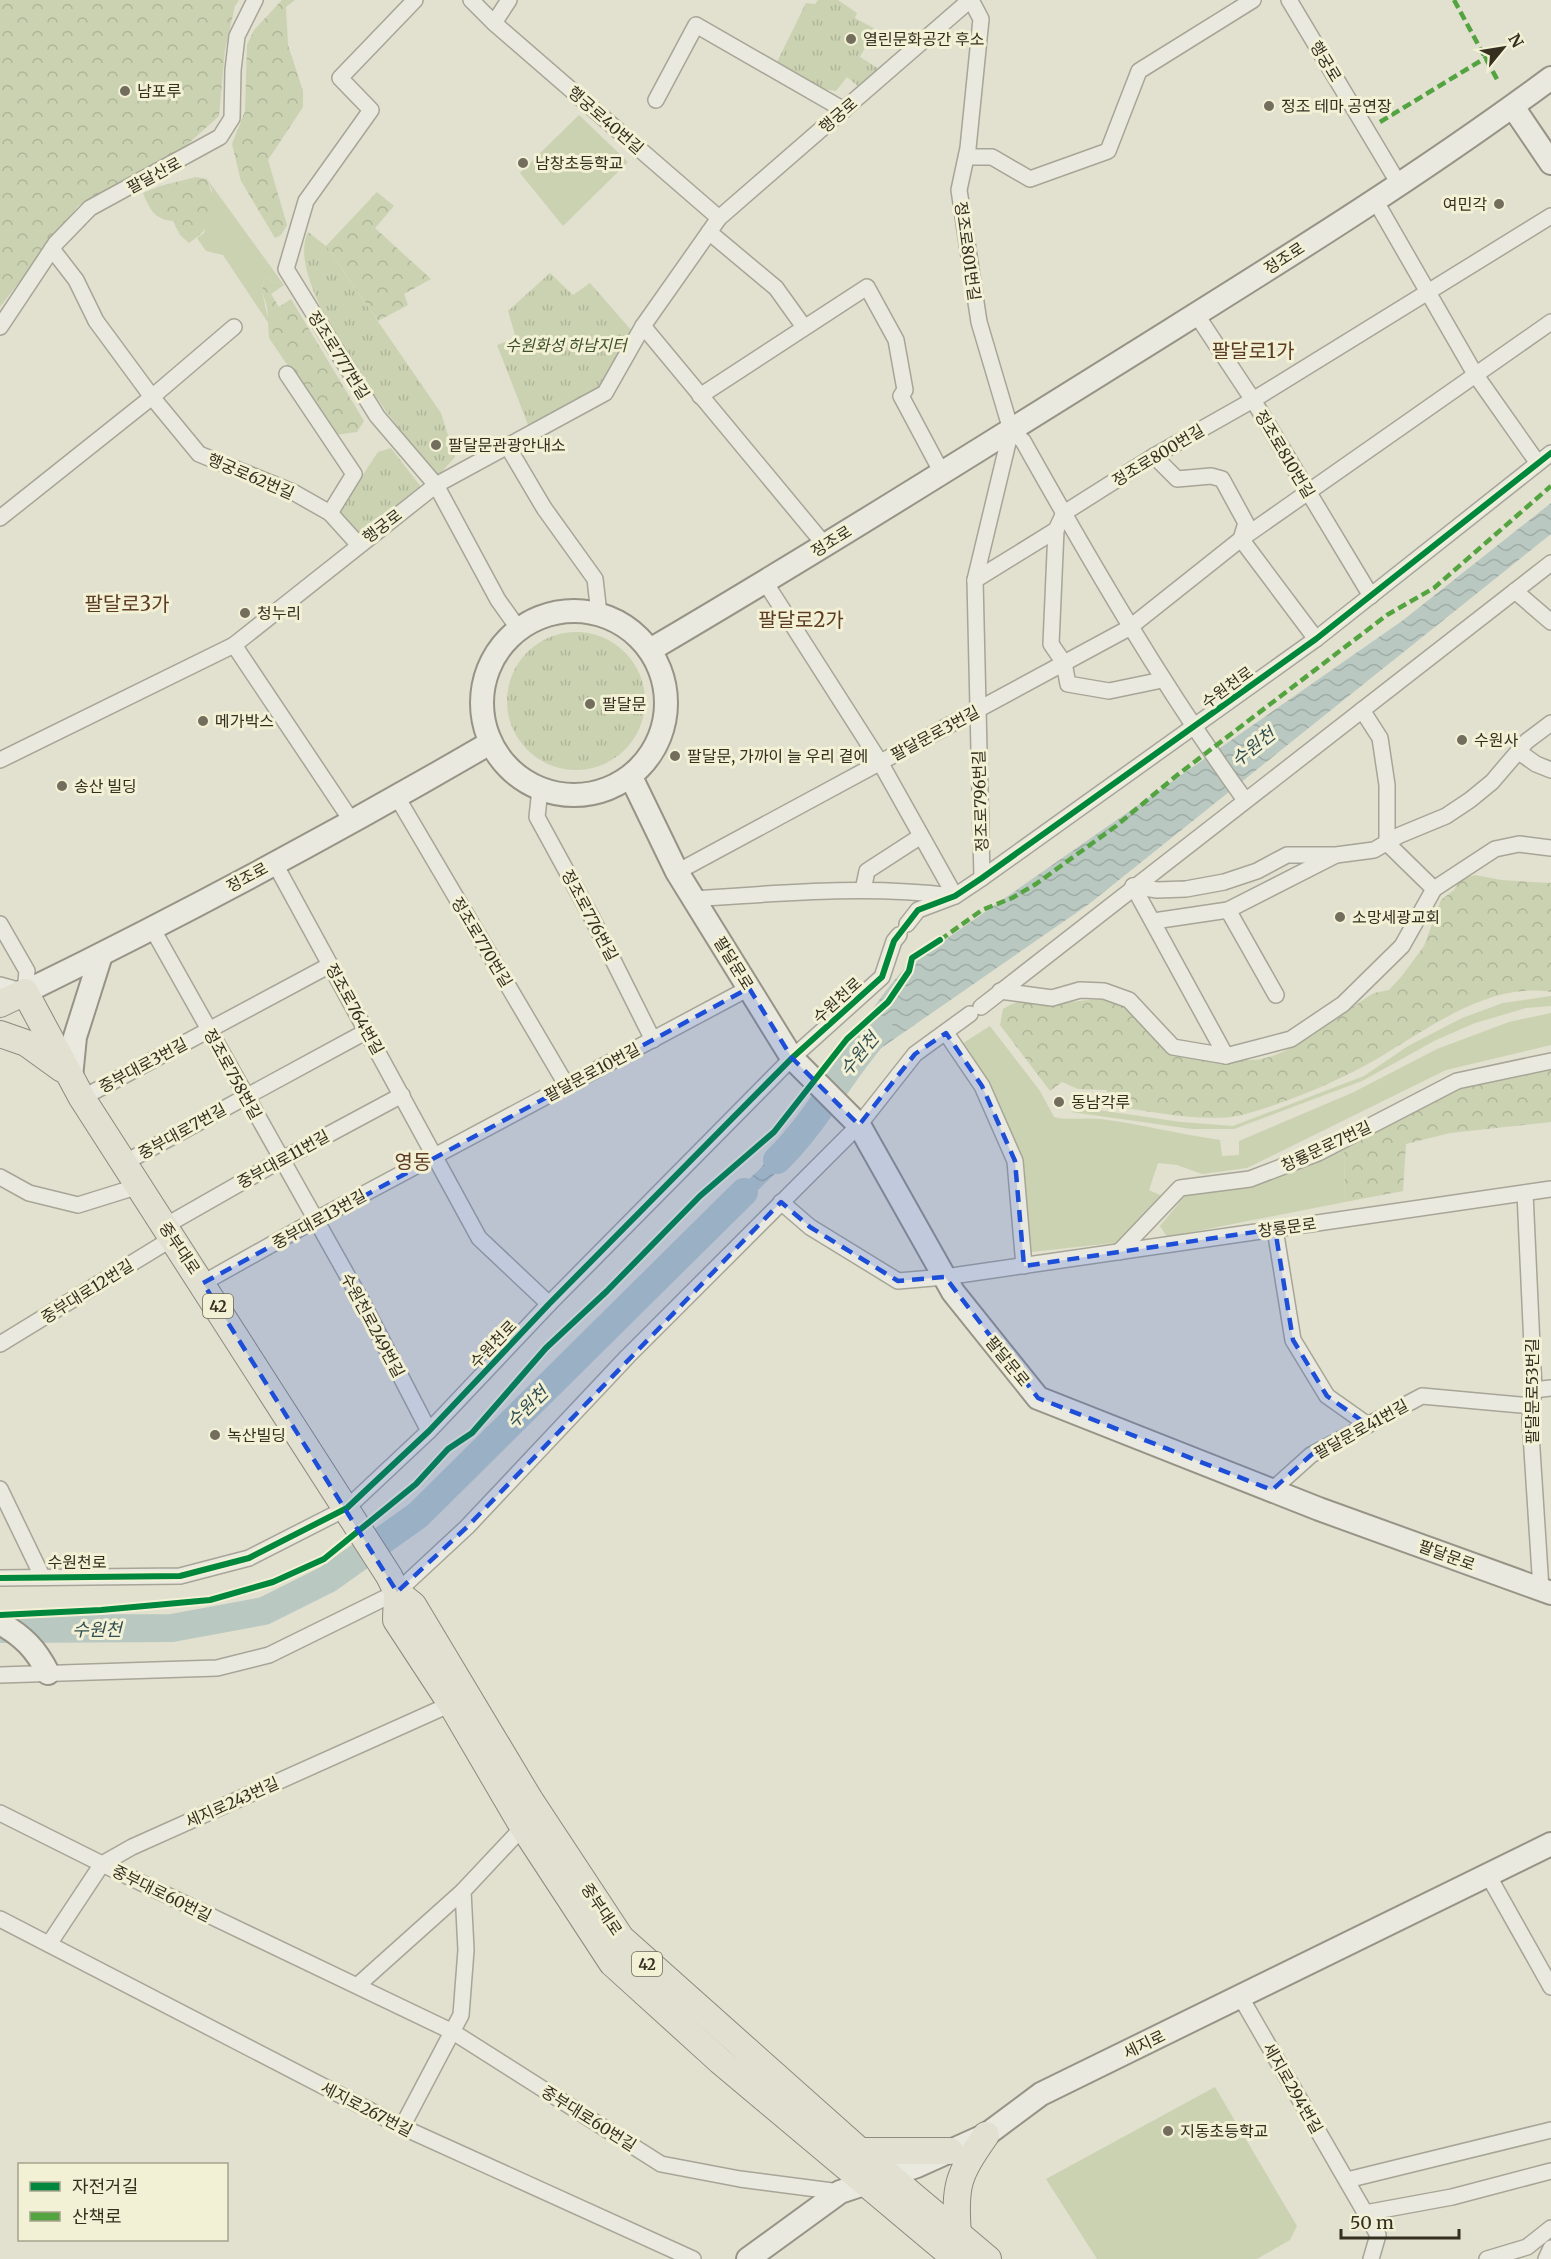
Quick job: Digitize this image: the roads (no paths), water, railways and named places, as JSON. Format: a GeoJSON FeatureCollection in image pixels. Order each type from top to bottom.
{"type":"FeatureCollection","features":[{"type":"Feature","properties":{"kind":"main road","name":"정조로"},"geometry":{"type":"LineString","coordinates":[[0,1004],[25,992]]}},
{"type":"Feature","properties":{"kind":"main road","name":"중부대로"},"geometry":{"type":"LineString","coordinates":[[25,992],[77,1087],[124,1163],[350,1512],[393,1584],[413,1605],[530,1800],[621,1938],[860,2151],[880,2179],[956,2259]]}},
{"type":"Feature","properties":{"kind":"main road"},"geometry":{"type":"LineString","coordinates":[[0,1034],[36,1048],[77,1087]]}},
{"type":"Feature","properties":{"kind":"main road","name":"중부대로"},"geometry":{"type":"LineString","coordinates":[[393,1584],[396,1620],[451,1704],[523,1827],[612,1964],[720,2061],[958,2234],[988,2259]]}},
{"type":"Feature","properties":{"kind":"main road"},"geometry":{"type":"LineString","coordinates":[[958,2234],[955,2196],[960,2177],[963,2168],[986,2135]]}},
{"type":"Feature","properties":{"kind":"main road"},"geometry":{"type":"LineString","coordinates":[[860,2151],[950,2151]]}},
{"type":"Feature","properties":{"kind":"street","name":"팔달산로"},"geometry":{"type":"LineString","coordinates":[[0,327],[52,249],[90,208],[220,137],[232,118],[233,70],[237,36],[255,0]]}},
{"type":"Feature","properties":{"kind":"street","name":"정조로777번길"},"geometry":{"type":"LineString","coordinates":[[415,0],[340,78],[371,110],[306,201],[286,269],[377,416],[436,485],[498,600],[518,628]]}},
{"type":"Feature","properties":{"kind":"street","name":"행궁로40번길"},"geometry":{"type":"LineString","coordinates":[[471,0],[494,23],[719,218]]}},
{"type":"Feature","properties":{"kind":"street"},"geometry":{"type":"LineString","coordinates":[[494,23],[509,0]]}},
{"type":"Feature","properties":{"kind":"street","name":"행궁로"},"geometry":{"type":"LineString","coordinates":[[0,760],[234,645],[358,544],[436,485],[474,462],[508,447],[605,393],[643,326],[719,218],[971,0]]}},
{"type":"Feature","properties":{"kind":"street","name":"정조로801번길"},"geometry":{"type":"LineString","coordinates":[[971,0],[981,19],[966,157],[959,190],[979,322],[1011,430]]}},
{"type":"Feature","properties":{"kind":"street"},"geometry":{"type":"LineString","coordinates":[[966,157],[992,157],[1030,179],[1108,151],[1138,71],[1253,0]]}},
{"type":"Feature","properties":{"kind":"street","name":"행궁로"},"geometry":{"type":"LineString","coordinates":[[1289,0],[1399,184]]}},
{"type":"Feature","properties":{"kind":"street"},"geometry":{"type":"LineString","coordinates":[[656,100],[696,25],[844,110]]}},
{"type":"Feature","properties":{"kind":"street","name":"정조로"},"geometry":{"type":"LineString","coordinates":[[650,650],[765,582],[1196,314],[1375,200],[1513,107],[1551,78]]}},
{"type":"Feature","properties":{"kind":"street"},"geometry":{"type":"LineString","coordinates":[[1513,107],[1551,164]]}},
{"type":"Feature","properties":{"kind":"street"},"geometry":{"type":"LineString","coordinates":[[1375,200],[1475,374],[1538,462]]}},
{"type":"Feature","properties":{"kind":"street","name":"정조로800번길"},"geometry":{"type":"LineString","coordinates":[[1064,513],[1154,456],[1253,400],[1429,294],[1551,216]]}},
{"type":"Feature","properties":{"kind":"street"},"geometry":{"type":"LineString","coordinates":[[709,232],[776,288],[804,327]]}},
{"type":"Feature","properties":{"kind":"street","name":"행궁로62번길"},"geometry":{"type":"LineString","coordinates":[[52,249],[76,280],[96,321],[152,397],[199,454],[293,492],[330,513],[358,544]]}},
{"type":"Feature","properties":{"kind":"street"},"geometry":{"type":"LineString","coordinates":[[700,396],[867,287],[896,340],[905,390],[901,396],[942,472]]}},
{"type":"Feature","properties":{"kind":"street","name":"정조로810번길"},"geometry":{"type":"LineString","coordinates":[[1196,314],[1253,400],[1371,596]]}},
{"type":"Feature","properties":{"kind":"street","name":"팔달문로3번길"},"geometry":{"type":"LineString","coordinates":[[677,872],[1129,628],[1240,539],[1309,494],[1551,322]]}},
{"type":"Feature","properties":{"kind":"street"},"geometry":{"type":"LineString","coordinates":[[643,326],[824,544]]}},
{"type":"Feature","properties":{"kind":"street"},"geometry":{"type":"LineString","coordinates":[[0,518],[152,397],[234,327]]}},
{"type":"Feature","properties":{"kind":"street"},"geometry":{"type":"LineString","coordinates":[[287,374],[354,474],[330,513]]}},
{"type":"Feature","properties":{"kind":"street"},"geometry":{"type":"LineString","coordinates":[[975,580],[1011,430],[1023,441],[1129,628],[1193,728],[1245,800]]}},
{"type":"Feature","properties":{"kind":"street"},"geometry":{"type":"LineString","coordinates":[[508,447],[544,508],[595,579],[599,614]]}},
{"type":"Feature","properties":{"kind":"street","name":"수원천로"},"geometry":{"type":"LineString","coordinates":[[0,1578],[180,1576],[249,1558],[350,1512],[549,1304],[797,1063],[882,977],[894,941],[918,910],[955,896],[1193,728],[1316,639],[1551,453]]}},
{"type":"Feature","properties":{"kind":"street"},"geometry":{"type":"LineString","coordinates":[[1154,456],[1177,479],[1211,476],[1222,479],[1246,523],[1240,539],[1316,639]]}},
{"type":"Feature","properties":{"kind":"street"},"geometry":{"type":"LineString","coordinates":[[1064,513],[1056,530],[1051,644],[1064,663],[1068,684],[1109,691],[1162,680]]}},
{"type":"Feature","properties":{"kind":"street"},"geometry":{"type":"LineString","coordinates":[[975,580],[1056,530]]}},
{"type":"Feature","properties":{"kind":"street"},"geometry":{"type":"LineString","coordinates":[[0,1675],[44,1664],[217,1668],[269,1655],[393,1584],[467,1527],[628,1356],[856,1123],[915,1054],[975,1011],[1422,661],[1551,563]]}},
{"type":"Feature","properties":{"kind":"street","name":"정조로796번길"},"geometry":{"type":"LineString","coordinates":[[975,580],[982,878]]}},
{"type":"Feature","properties":{"kind":"street"},"geometry":{"type":"LineString","coordinates":[[765,582],[879,762],[955,896]]}},
{"type":"Feature","properties":{"kind":"street"},"geometry":{"type":"LineString","coordinates":[[1515,591],[1551,622]]}},
{"type":"Feature","properties":{"kind":"street"},"geometry":{"type":"LineString","coordinates":[[578,610],[599,614],[628,628],[650,650],[663,676],[667,704],[662,731],[650,756],[631,777],[603,791],[571,796],[540,789],[519,778],[503,762],[490,742],[482,712],[484,680],[497,651],[518,628],[537,618],[557,612],[578,610]]}},
{"type":"Feature","properties":{"kind":"street"},"geometry":{"type":"LineString","coordinates":[[234,645],[351,820]]}},
{"type":"Feature","properties":{"kind":"street"},"geometry":{"type":"LineString","coordinates":[[1362,710],[1380,738],[1387,785],[1387,843],[1434,889]]}},
{"type":"Feature","properties":{"kind":"street"},"geometry":{"type":"LineString","coordinates":[[1133,886],[1157,890],[1186,889],[1224,882],[1257,871],[1287,855],[1336,855],[1374,850],[1446,816],[1470,800],[1492,782],[1527,741],[1551,723]]}},
{"type":"Feature","properties":{"kind":"street","name":"정조로"},"geometry":{"type":"LineString","coordinates":[[25,992],[101,955],[397,797],[490,742]]}},
{"type":"Feature","properties":{"kind":"street"},"geometry":{"type":"LineString","coordinates":[[1519,752],[1536,764],[1551,770]]}},
{"type":"Feature","properties":{"kind":"street","name":"팔달문로"},"geometry":{"type":"LineString","coordinates":[[631,777],[677,872],[797,1063],[856,1123],[945,1277],[1038,1398],[1272,1491],[1546,1591]]}},
{"type":"Feature","properties":{"kind":"street","name":"정조로776번길"},"geometry":{"type":"LineString","coordinates":[[540,789],[537,817],[591,916],[653,1040]]}},
{"type":"Feature","properties":{"kind":"street","name":"정조로770번길"},"geometry":{"type":"LineString","coordinates":[[397,797],[567,1086]]}},
{"type":"Feature","properties":{"kind":"street"},"geometry":{"type":"LineString","coordinates":[[863,890],[867,871],[921,836]]}},
{"type":"Feature","properties":{"kind":"street"},"geometry":{"type":"LineString","coordinates":[[1000,991],[1052,998],[1080,990],[1104,991],[1128,999],[1173,1047],[1226,1056],[1291,1039],[1344,1004],[1402,946],[1434,889],[1495,849],[1519,844],[1551,848]]}},
{"type":"Feature","properties":{"kind":"street"},"geometry":{"type":"LineString","coordinates":[[1154,921],[1228,910],[1336,855]]}},
{"type":"Feature","properties":{"kind":"street","name":"정조로764번길"},"geometry":{"type":"LineString","coordinates":[[274,862],[479,1238],[549,1304]]}},
{"type":"Feature","properties":{"kind":"street"},"geometry":{"type":"LineString","coordinates":[[1133,886],[1226,1056]]}},
{"type":"Feature","properties":{"kind":"street"},"geometry":{"type":"LineString","coordinates":[[694,899],[814,890],[906,890],[955,896]]}},
{"type":"Feature","properties":{"kind":"street"},"geometry":{"type":"LineString","coordinates":[[1228,910],[1276,995]]}},
{"type":"Feature","properties":{"kind":"street"},"geometry":{"type":"LineString","coordinates":[[0,924],[27,971],[25,992],[0,985]]}},
{"type":"Feature","properties":{"kind":"street","name":"정조로758번길"},"geometry":{"type":"LineString","coordinates":[[152,928],[315,1220]]}},
{"type":"Feature","properties":{"kind":"street"},"geometry":{"type":"LineString","coordinates":[[77,1087],[75,1037],[101,955]]}},
{"type":"Feature","properties":{"kind":"street","name":"중부대로3번길"},"geometry":{"type":"LineString","coordinates":[[77,1087],[208,1030],[330,965]]}},
{"type":"Feature","properties":{"kind":"street","name":"팔달문로10번길"},"geometry":{"type":"LineString","coordinates":[[435,1156],[749,988]]}},
{"type":"Feature","properties":{"kind":"street","name":"중부대로7번길"},"geometry":{"type":"LineString","coordinates":[[124,1163],[367,1031]]}},
{"type":"Feature","properties":{"kind":"street"},"geometry":{"type":"LineString","coordinates":[[945,1033],[982,1086],[1015,1161],[1024,1266]]}},
{"type":"Feature","properties":{"kind":"street","name":"창룡문로7번길"},"geometry":{"type":"LineString","coordinates":[[1119,1252],[1180,1188],[1250,1179],[1318,1153],[1457,1081],[1551,1060]]}},
{"type":"Feature","properties":{"kind":"street","name":"중부대로11번길"},"geometry":{"type":"LineString","coordinates":[[169,1232],[281,1160],[402,1095]]}},
{"type":"Feature","properties":{"kind":"street","name":"중부대로13번길"},"geometry":{"type":"LineString","coordinates":[[203,1283],[435,1156]]}},
{"type":"Feature","properties":{"kind":"street"},"geometry":{"type":"LineString","coordinates":[[0,1177],[29,1193],[78,1205],[139,1186]]}},
{"type":"Feature","properties":{"kind":"street","name":"창룡문로"},"geometry":{"type":"LineString","coordinates":[[945,1277],[1551,1189]]}},
{"type":"Feature","properties":{"kind":"street","name":"팔달문로53번길"},"geometry":{"type":"LineString","coordinates":[[1525,1193],[1534,1390],[1530,1419],[1546,1591]]}},
{"type":"Feature","properties":{"kind":"street"},"geometry":{"type":"LineString","coordinates":[[781,1202],[810,1227],[898,1281],[945,1277]]}},
{"type":"Feature","properties":{"kind":"street","name":"수원천로249번길"},"geometry":{"type":"LineString","coordinates":[[315,1220],[361,1300],[429,1431]]}},
{"type":"Feature","properties":{"kind":"street"},"geometry":{"type":"LineString","coordinates":[[1275,1229],[1293,1340],[1327,1396],[1368,1425]]}},
{"type":"Feature","properties":{"kind":"street","name":"중부대로12번길"},"geometry":{"type":"LineString","coordinates":[[0,1344],[169,1232]]}},
{"type":"Feature","properties":{"kind":"street"},"geometry":{"type":"LineString","coordinates":[[1534,1390],[1551,1388]]}},
{"type":"Feature","properties":{"kind":"street","name":"팔달문로41번길"},"geometry":{"type":"LineString","coordinates":[[1272,1491],[1311,1455],[1422,1396],[1532,1406]]}},
{"type":"Feature","properties":{"kind":"street"},"geometry":{"type":"LineString","coordinates":[[0,1490],[42,1576]]}},
{"type":"Feature","properties":{"kind":"street"},"geometry":{"type":"LineString","coordinates":[[0,1623],[23,1637],[44,1664]]}},
{"type":"Feature","properties":{"kind":"street","name":"세지로243번길"},"geometry":{"type":"LineString","coordinates":[[49,1944],[102,1864],[132,1847],[451,1704]]}},
{"type":"Feature","properties":{"kind":"street","name":"중부대로60번길"},"geometry":{"type":"LineString","coordinates":[[0,1813],[453,2032],[661,2164],[740,2179],[840,2192]]}},
{"type":"Feature","properties":{"kind":"street"},"geometry":{"type":"LineString","coordinates":[[358,1985],[463,1891],[523,1827]]}},
{"type":"Feature","properties":{"kind":"street","name":"세지로"},"geometry":{"type":"LineString","coordinates":[[748,2259],[840,2192],[917,2166],[986,2135],[1041,2094],[1551,1844]]}},
{"type":"Feature","properties":{"kind":"street"},"geometry":{"type":"LineString","coordinates":[[1488,1875],[1546,1966],[1551,1987]]}},
{"type":"Feature","properties":{"kind":"street"},"geometry":{"type":"LineString","coordinates":[[402,2127],[461,2014],[466,1950],[463,1891]]}},
{"type":"Feature","properties":{"kind":"street","name":"세지로267번길"},"geometry":{"type":"LineString","coordinates":[[0,1919],[402,2127],[693,2259]]}},
{"type":"Feature","properties":{"kind":"street","name":"세지로294번길"},"geometry":{"type":"LineString","coordinates":[[1240,1996],[1378,2235],[1371,2259]]}},
{"type":"Feature","properties":{"kind":"street"},"geometry":{"type":"LineString","coordinates":[[1347,2180],[1551,2130]]}},
{"type":"Feature","properties":{"kind":"street"},"geometry":{"type":"LineString","coordinates":[[1365,2213],[1452,2197],[1551,2171]]}},
{"type":"Feature","properties":{"kind":"street"},"geometry":{"type":"LineString","coordinates":[[1487,2259],[1527,2247],[1551,2228]]}},
{"type":"Feature","properties":{"kind":"street"},"geometry":{"type":"LineString","coordinates":[[1546,2259],[1551,2247]]}},
{"type":"Feature","properties":{"kind":"water"},"geometry":{"type":"Polygon","coordinates":[[[1551,503],[1551,534],[1089,904],[861,1062],[845,1050],[886,990],[911,962],[1402,621],[1551,503]]]}},
{"type":"Feature","properties":{"kind":"water"},"geometry":{"type":"Polygon","coordinates":[[[795,1126],[812,1139],[805,1139],[780,1169],[722,1224],[710,1214],[759,1170],[795,1126]]]}},
{"type":"Feature","properties":{"kind":"waterway","name":"수원천"},"geometry":{"type":"LineString","coordinates":[[777,1160],[805,1129],[853,1061],[879,1029]]}},
{"type":"Feature","properties":{"kind":"waterway","name":"수원천"},"geometry":{"type":"LineString","coordinates":[[0,1629],[172,1628],[264,1611],[328,1579],[418,1515],[744,1192]]}},
{"type":"Feature","properties":{"kind":"place","name":"열린문화공간 후소"},"geometry":{"type":"Point","coordinates":[851,39]}},
{"type":"Feature","properties":{"kind":"place","name":"남포루"},"geometry":{"type":"Point","coordinates":[125,91]}},
{"type":"Feature","properties":{"kind":"place","name":"정조 테마 공연장"},"geometry":{"type":"Point","coordinates":[1269,106]}},
{"type":"Feature","properties":{"kind":"place","name":"남창초등학교"},"geometry":{"type":"Point","coordinates":[523,163]}},
{"type":"Feature","properties":{"kind":"place","name":"여민각"},"geometry":{"type":"Point","coordinates":[1499,204]}},
{"type":"Feature","properties":{"kind":"place","name":"팔달문관광안내소"},"geometry":{"type":"Point","coordinates":[436,445]}},
{"type":"Feature","properties":{"kind":"place","name":"청누리"},"geometry":{"type":"Point","coordinates":[245,613]}},
{"type":"Feature","properties":{"kind":"place","name":"팔달문"},"geometry":{"type":"Point","coordinates":[590,704]}},
{"type":"Feature","properties":{"kind":"place","name":"메가박스"},"geometry":{"type":"Point","coordinates":[203,721]}},
{"type":"Feature","properties":{"kind":"place","name":"수원사"},"geometry":{"type":"Point","coordinates":[1462,740]}},
{"type":"Feature","properties":{"kind":"place","name":"팔달문, 가까이 늘 우리 곁에"},"geometry":{"type":"Point","coordinates":[675,756]}},
{"type":"Feature","properties":{"kind":"place","name":"송산 빌딩"},"geometry":{"type":"Point","coordinates":[62,786]}},
{"type":"Feature","properties":{"kind":"place","name":"소망세광교회"},"geometry":{"type":"Point","coordinates":[1340,917]}},
{"type":"Feature","properties":{"kind":"place","name":"동남각루"},"geometry":{"type":"Point","coordinates":[1059,1102]}},
{"type":"Feature","properties":{"kind":"place","name":"녹산빌딩"},"geometry":{"type":"Point","coordinates":[215,1435]}},
{"type":"Feature","properties":{"kind":"place","name":"지동초등학교"},"geometry":{"type":"Point","coordinates":[1168,2131]}},
{"type":"Feature","properties":{"kind":"district","name":"팔달로1가"},"geometry":{"type":"Point","coordinates":[1253,350]}},
{"type":"Feature","properties":{"kind":"district","name":"팔달로3가"},"geometry":{"type":"Point","coordinates":[127,603]}},
{"type":"Feature","properties":{"kind":"district","name":"팔달로2가"},"geometry":{"type":"Point","coordinates":[801,619]}},
{"type":"Feature","properties":{"kind":"district","name":"영동"},"geometry":{"type":"Point","coordinates":[413,1161]}},
{"type":"Feature","properties":{"kind":"park label","name":"수원화성 하남지터"},"geometry":{"type":"Point","coordinates":[566,345]}}]}
